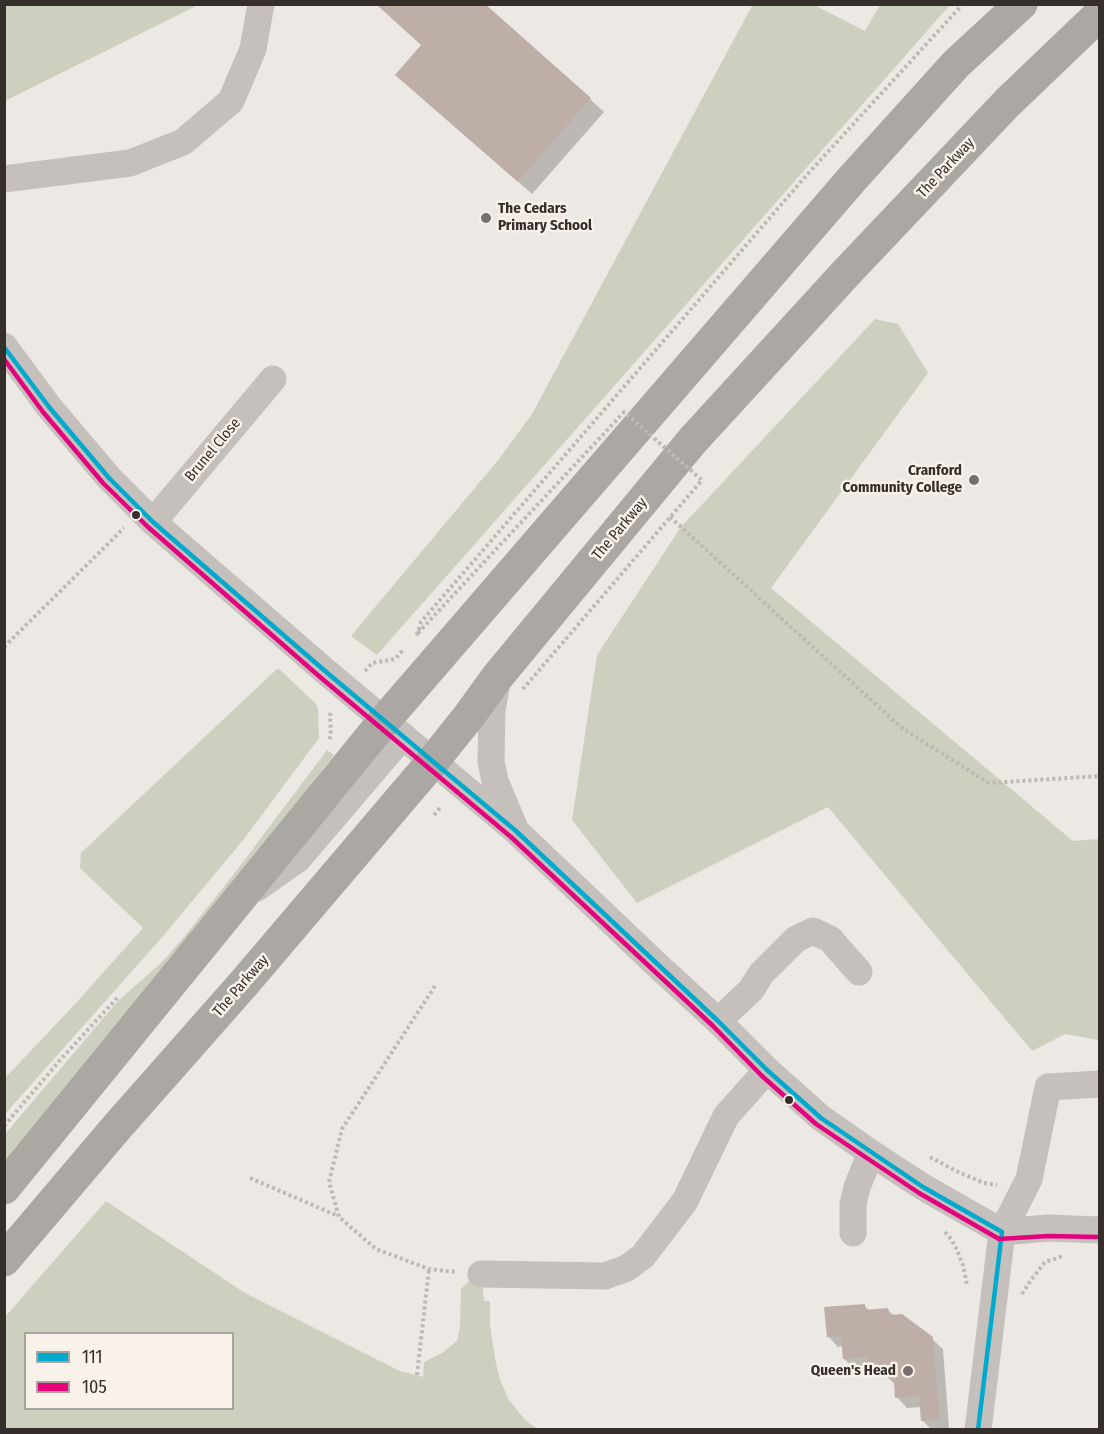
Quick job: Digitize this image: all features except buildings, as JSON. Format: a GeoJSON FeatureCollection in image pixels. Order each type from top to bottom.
{"type":"FeatureCollection","features":[{"type":"Feature","properties":{"kind":"highway"},"geometry":{"type":"LineString","coordinates":[[4,1188],[236,902],[394,728],[852,179],[956,64],[1021,4]]}},
{"type":"Feature","properties":{"kind":"highway","name":"The Parkway"},"geometry":{"type":"LineString","coordinates":[[4,1260],[245,982],[469,716],[511,682],[701,432],[846,273],[1007,103],[1100,14]]}},
{"type":"Feature","properties":{"kind":"street"},"geometry":{"type":"LineString","coordinates":[[4,179],[130,163],[183,142],[231,101],[253,49],[261,4]]}},
{"type":"Feature","properties":{"kind":"street"},"geometry":{"type":"LineString","coordinates":[[4,346],[49,407],[109,478],[147,516],[325,671],[516,831],[767,1070],[821,1118],[923,1187],[1002,1232],[1048,1228],[1100,1230]]}},
{"type":"Feature","properties":{"kind":"street","name":"Brunel Close"},"geometry":{"type":"LineString","coordinates":[[147,516],[273,379]]}},
{"type":"Feature","properties":{"kind":"street"},"geometry":{"type":"LineString","coordinates":[[511,682],[492,710],[491,761],[495,781],[516,831]]}},
{"type":"Feature","properties":{"kind":"street"},"geometry":{"type":"LineString","coordinates":[[718,1021],[751,990],[761,974],[796,939],[813,931],[830,939],[859,972]]}},
{"type":"Feature","properties":{"kind":"street"},"geometry":{"type":"LineString","coordinates":[[481,1274],[605,1276],[627,1268],[643,1256],[685,1202],[726,1116],[767,1070]]}},
{"type":"Feature","properties":{"kind":"street"},"geometry":{"type":"LineString","coordinates":[[978,1430],[1002,1232],[1029,1179],[1048,1087],[1100,1084]]}},
{"type":"Feature","properties":{"kind":"street"},"geometry":{"type":"LineString","coordinates":[[853,1233],[853,1204],[856,1187],[871,1153]]}},
{"type":"Feature","properties":{"kind":"path"},"geometry":{"type":"LineString","coordinates":[[418,633],[421,622],[798,185],[963,4]]}},
{"type":"Feature","properties":{"kind":"path"},"geometry":{"type":"LineString","coordinates":[[364,671],[372,663],[395,659],[624,412],[702,480],[670,517],[511,682]]}},
{"type":"Feature","properties":{"kind":"path"},"geometry":{"type":"LineString","coordinates":[[4,647],[147,516]]}},
{"type":"Feature","properties":{"kind":"path"},"geometry":{"type":"LineString","coordinates":[[670,517],[903,729],[990,783],[1100,776]]}},
{"type":"Feature","properties":{"kind":"path"},"geometry":{"type":"LineString","coordinates":[[324,745],[331,736],[330,715],[335,708]]}},
{"type":"Feature","properties":{"kind":"path"},"geometry":{"type":"LineString","coordinates":[[434,815],[440,808]]}},
{"type":"Feature","properties":{"kind":"path"},"geometry":{"type":"LineString","coordinates":[[339,1217],[329,1182],[342,1129],[435,986]]}},
{"type":"Feature","properties":{"kind":"path"},"geometry":{"type":"LineString","coordinates":[[4,1126],[61,1059],[123,992]]}},
{"type":"Feature","properties":{"kind":"path"},"geometry":{"type":"LineString","coordinates":[[250,1178],[339,1217],[376,1249],[429,1269],[481,1274]]}},
{"type":"Feature","properties":{"kind":"path"},"geometry":{"type":"LineString","coordinates":[[943,1230],[957,1250],[968,1287]]}},
{"type":"Feature","properties":{"kind":"path"},"geometry":{"type":"LineString","coordinates":[[1020,1299],[1031,1280],[1046,1262],[1052,1260]]}},
{"type":"Feature","properties":{"kind":"path"},"geometry":{"type":"LineString","coordinates":[[417,1375],[429,1269]]}},
{"type":"Feature","properties":{"kind":"green space"},"geometry":{"type":"Polygon","coordinates":[[[5,4],[198,4],[198,5],[5,101],[5,4]]]}},
{"type":"Feature","properties":{"kind":"green space"},"geometry":{"type":"Polygon","coordinates":[[[753,4],[814,5],[865,31],[880,5],[950,5],[377,655],[351,636],[499,459],[532,414],[753,4]]]}},
{"type":"Feature","properties":{"kind":"green space"},"geometry":{"type":"Polygon","coordinates":[[[875,319],[898,324],[928,373],[771,588],[1073,841],[1099,839],[1099,1040],[1065,1034],[1032,1051],[828,807],[637,903],[572,820],[597,655],[681,527],[875,319]]]}},
{"type":"Feature","properties":{"kind":"green space"},"geometry":{"type":"Polygon","coordinates":[[[278,668],[316,704],[319,738],[244,839],[158,942],[5,1114],[5,1078],[143,928],[80,868],[81,853],[278,668]]]}},
{"type":"Feature","properties":{"kind":"green space"},"geometry":{"type":"Polygon","coordinates":[[[327,750],[334,755],[5,1178],[5,1134],[118,1001],[161,963],[184,937],[327,750]]]}},
{"type":"Feature","properties":{"kind":"green space"},"geometry":{"type":"Polygon","coordinates":[[[106,1201],[245,1293],[400,1371],[423,1377],[424,1362],[442,1353],[457,1341],[460,1326],[461,1289],[469,1281],[482,1281],[484,1301],[490,1301],[490,1326],[501,1382],[509,1400],[526,1421],[538,1429],[5,1430],[5,1317],[106,1201]]]}},
{"type":"Feature","properties":{"kind":"transit line","name":"111"},"geometry":{"type":"LineString","coordinates":[[4,347],[49,407],[109,478],[153,522],[325,671],[516,831],[767,1070],[821,1118],[923,1187],[1002,1232]]}},
{"type":"Feature","properties":{"kind":"transit line","name":"105"},"geometry":{"type":"LineString","coordinates":[[4,359],[43,412],[103,483],[148,527],[320,677],[511,837],[713,1026],[762,1076],[816,1124],[919,1193],[999,1239],[1048,1236],[1100,1237]]}},
{"type":"Feature","properties":{"kind":"transit line","name":"111"},"geometry":{"type":"LineString","coordinates":[[978,1430],[1002,1232]]}},
{"type":"Feature","properties":{"kind":"place","name":"The Cedars Primary School"},"geometry":{"type":"Point","coordinates":[486,218]}},
{"type":"Feature","properties":{"kind":"place","name":"Cranford Community College"},"geometry":{"type":"Point","coordinates":[974,480]}},
{"type":"Feature","properties":{"kind":"place","name":"Queen's Head"},"geometry":{"type":"Point","coordinates":[908,1371]}}]}
